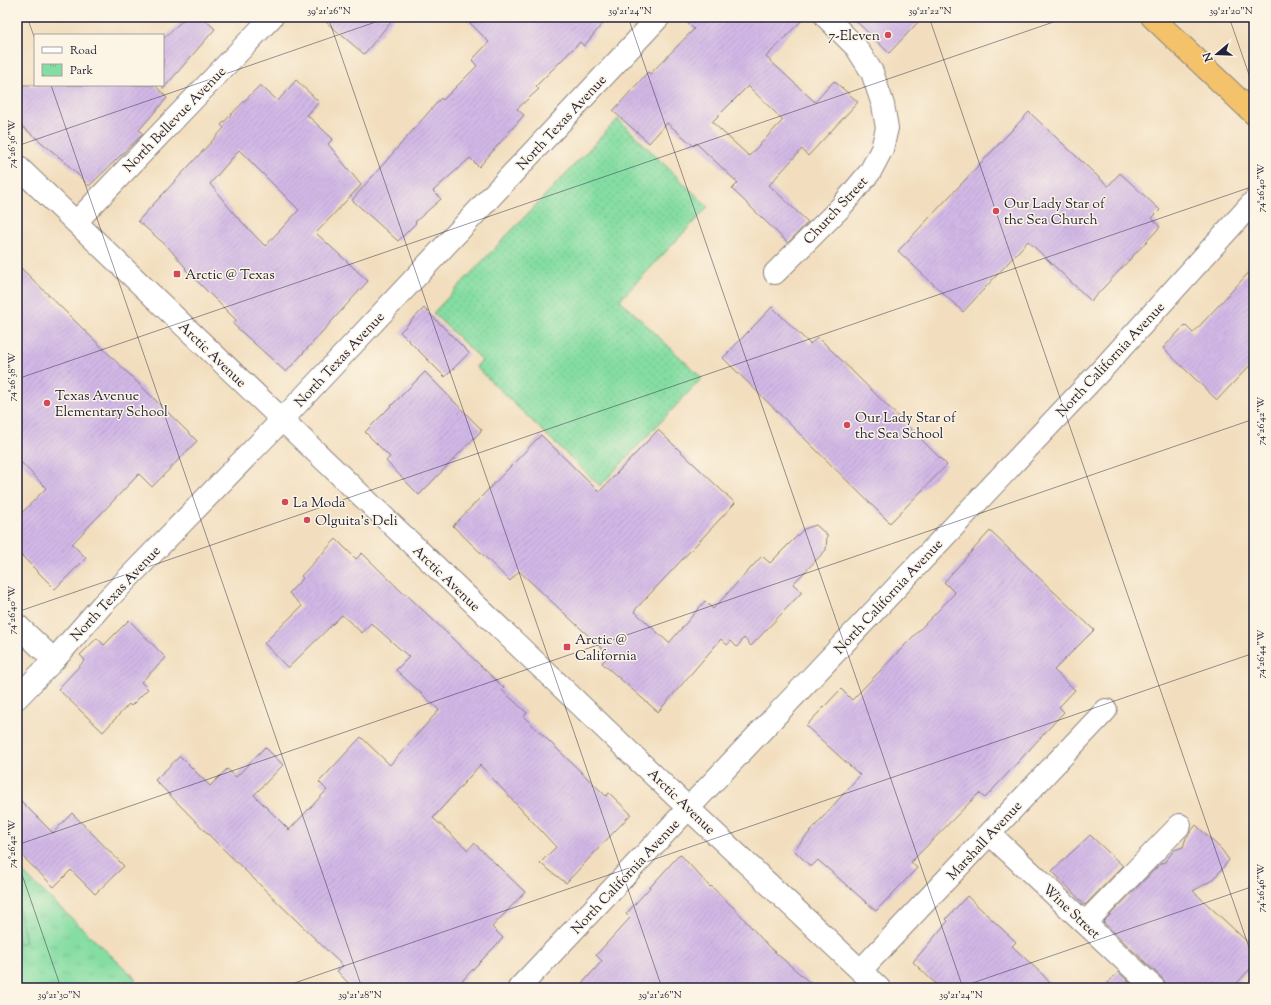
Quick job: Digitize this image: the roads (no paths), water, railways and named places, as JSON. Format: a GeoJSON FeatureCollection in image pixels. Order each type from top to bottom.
{"type":"FeatureCollection","features":[{"type":"Feature","properties":{"kind":"highway"},"geometry":{"type":"LineString","coordinates":[[1152,17],[1254,114]]}},
{"type":"Feature","properties":{"kind":"street","name":"North Bellevue Avenue"},"geometry":{"type":"LineString","coordinates":[[76,222],[272,17]]}},
{"type":"Feature","properties":{"kind":"street","name":"North Texas Avenue"},"geometry":{"type":"LineString","coordinates":[[17,698],[54,660],[102,604],[282,420],[659,17]]}},
{"type":"Feature","properties":{"kind":"street","name":"Church Street"},"geometry":{"type":"LineString","coordinates":[[775,273],[840,208],[870,172],[882,149],[887,128],[883,105],[872,72],[856,47],[826,17]]}},
{"type":"Feature","properties":{"kind":"street","name":"Arctic Avenue"},"geometry":{"type":"LineString","coordinates":[[17,166],[688,808],[879,988]]}},
{"type":"Feature","properties":{"kind":"street","name":"North California Avenue"},"geometry":{"type":"LineString","coordinates":[[519,988],[1100,371],[1254,201]]}},
{"type":"Feature","properties":{"kind":"street"},"geometry":{"type":"LineString","coordinates":[[17,625],[54,660]]}},
{"type":"Feature","properties":{"kind":"street","name":"Marshall Avenue"},"geometry":{"type":"LineString","coordinates":[[861,970],[1106,710]]}},
{"type":"Feature","properties":{"kind":"street"},"geometry":{"type":"LineString","coordinates":[[1085,923],[1180,825]]}},
{"type":"Feature","properties":{"kind":"street","name":"Wine Street"},"geometry":{"type":"LineString","coordinates":[[990,834],[1154,988]]}},
{"type":"Feature","properties":{"kind":"place","name":"7-Eleven"},"geometry":{"type":"Point","coordinates":[888,35]}},
{"type":"Feature","properties":{"kind":"place","name":"Our Lady Star of the Sea Church"},"geometry":{"type":"Point","coordinates":[996,211]}},
{"type":"Feature","properties":{"kind":"place","name":"Arctic @ Texas"},"geometry":{"type":"Point","coordinates":[177,274]}},
{"type":"Feature","properties":{"kind":"place","name":"Texas Avenue Elementary School"},"geometry":{"type":"Point","coordinates":[47,403]}},
{"type":"Feature","properties":{"kind":"place","name":"Our Lady Star of the Sea School"},"geometry":{"type":"Point","coordinates":[847,425]}},
{"type":"Feature","properties":{"kind":"place","name":"La Moda"},"geometry":{"type":"Point","coordinates":[285,502]}},
{"type":"Feature","properties":{"kind":"place","name":"Olguita's Deli"},"geometry":{"type":"Point","coordinates":[307,520]}},
{"type":"Feature","properties":{"kind":"place","name":"Arctic @ California"},"geometry":{"type":"Point","coordinates":[567,647]}}]}
